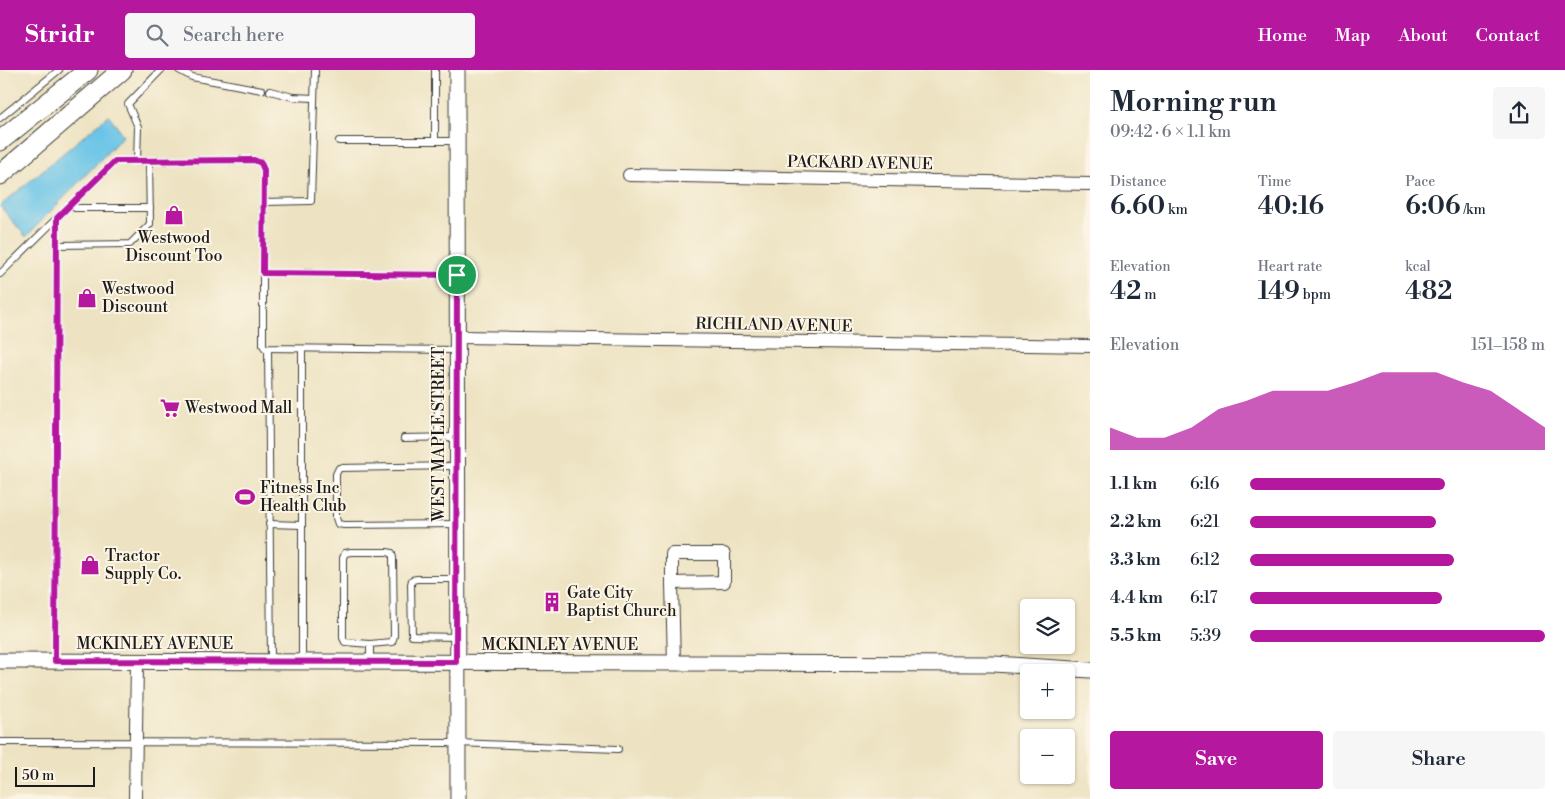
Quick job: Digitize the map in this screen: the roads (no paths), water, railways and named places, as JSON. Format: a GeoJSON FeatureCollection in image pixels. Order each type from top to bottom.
{"type":"FeatureCollection","features":[{"type":"Feature","properties":{"kind":"main road"},"geometry":{"type":"LineString","coordinates":[[0,141],[88,70]]}},
{"type":"Feature","properties":{"kind":"main road"},"geometry":{"type":"LineString","coordinates":[[0,175],[122,70]]}},
{"type":"Feature","properties":{"kind":"street","name":"WEST MAPLE STREET"},"geometry":{"type":"LineString","coordinates":[[457,70],[456,662],[458,799]]}},
{"type":"Feature","properties":{"kind":"street","name":"PACKARD AVENUE"},"geometry":{"type":"LineString","coordinates":[[629,175],[1090,184]]}},
{"type":"Feature","properties":{"kind":"street","name":"RICHLAND AVENUE"},"geometry":{"type":"LineString","coordinates":[[457,344],[1090,346]]}},
{"type":"Feature","properties":{"kind":"street"},"geometry":{"type":"LineString","coordinates":[[672,583],[724,582],[724,554],[672,554],[672,583],[674,663]]}},
{"type":"Feature","properties":{"kind":"street","name":"MCKINLEY AVENUE"},"geometry":{"type":"LineString","coordinates":[[0,661],[994,664],[1090,670]]}},
{"type":"Feature","properties":{"kind":"street"},"geometry":{"type":"LineString","coordinates":[[136,661],[136,799]]}},
{"type":"Feature","properties":{"kind":"lane"},"geometry":{"type":"LineString","coordinates":[[0,118],[59,70]]}},
{"type":"Feature","properties":{"kind":"lane"},"geometry":{"type":"LineString","coordinates":[[137,161],[138,127],[128,104],[161,70]]}},
{"type":"Feature","properties":{"kind":"lane"},"geometry":{"type":"LineString","coordinates":[[179,70],[192,77],[262,90]]}},
{"type":"Feature","properties":{"kind":"lane"},"geometry":{"type":"LineString","coordinates":[[264,202],[311,201],[315,70]]}},
{"type":"Feature","properties":{"kind":"lane"},"geometry":{"type":"LineString","coordinates":[[435,70],[435,141]]}},
{"type":"Feature","properties":{"kind":"lane"},"geometry":{"type":"LineString","coordinates":[[270,92],[293,97],[314,98]]}},
{"type":"Feature","properties":{"kind":"lane"},"geometry":{"type":"LineString","coordinates":[[339,142],[457,142]]}},
{"type":"Feature","properties":{"kind":"lane"},"geometry":{"type":"LineString","coordinates":[[0,274],[115,161],[254,160],[261,163],[264,170],[263,346],[268,349],[302,350],[438,350],[457,344]]}},
{"type":"Feature","properties":{"kind":"lane"},"geometry":{"type":"LineString","coordinates":[[58,245],[130,244],[150,224],[149,161]]}},
{"type":"Feature","properties":{"kind":"lane"},"geometry":{"type":"LineString","coordinates":[[72,204],[75,208],[150,208]]}},
{"type":"Feature","properties":{"kind":"lane"},"geometry":{"type":"LineString","coordinates":[[55,661],[57,218]]}},
{"type":"Feature","properties":{"kind":"lane"},"geometry":{"type":"LineString","coordinates":[[263,273],[457,275]]}},
{"type":"Feature","properties":{"kind":"lane"},"geometry":{"type":"LineString","coordinates":[[268,349],[271,662]]}},
{"type":"Feature","properties":{"kind":"lane"},"geometry":{"type":"LineString","coordinates":[[302,350],[302,662]]}},
{"type":"Feature","properties":{"kind":"lane"},"geometry":{"type":"LineString","coordinates":[[438,350],[438,437]]}},
{"type":"Feature","properties":{"kind":"lane"},"geometry":{"type":"LineString","coordinates":[[404,438],[457,437]]}},
{"type":"Feature","properties":{"kind":"lane"},"geometry":{"type":"LineString","coordinates":[[456,524],[338,524],[336,501],[338,468],[457,466]]}},
{"type":"Feature","properties":{"kind":"lane"},"geometry":{"type":"LineString","coordinates":[[269,524],[302,525]]}},
{"type":"Feature","properties":{"kind":"lane"},"geometry":{"type":"LineString","coordinates":[[345,553],[392,553],[394,636],[392,642],[388,644],[370,644],[350,644],[345,642],[343,638],[343,558],[345,553]]}},
{"type":"Feature","properties":{"kind":"lane"},"geometry":{"type":"LineString","coordinates":[[456,579],[417,579],[412,580],[411,584],[412,636],[456,637]]}},
{"type":"Feature","properties":{"kind":"lane"},"geometry":{"type":"LineString","coordinates":[[370,644],[370,662]]}},
{"type":"Feature","properties":{"kind":"lane"},"geometry":{"type":"LineString","coordinates":[[0,742],[457,743],[618,750]]}},
{"type":"Feature","properties":{"kind":"water"},"geometry":{"type":"Polygon","coordinates":[[[109,115],[123,136],[26,237],[0,206],[109,115]]]}},
{"type":"Feature","properties":{"kind":"place","name":"Westwood Discount Too"},"geometry":{"type":"Point","coordinates":[174,215]}},
{"type":"Feature","properties":{"kind":"place","name":"Westwood Discount"},"geometry":{"type":"Point","coordinates":[87,298]}},
{"type":"Feature","properties":{"kind":"place","name":"Westwood Mall"},"geometry":{"type":"Point","coordinates":[170,408]}},
{"type":"Feature","properties":{"kind":"place","name":"Fitness Inc Health Club"},"geometry":{"type":"Point","coordinates":[245,497]}},
{"type":"Feature","properties":{"kind":"place","name":"Tractor Supply Co."},"geometry":{"type":"Point","coordinates":[90,565]}},
{"type":"Feature","properties":{"kind":"place","name":"Gate City Baptist Church"},"geometry":{"type":"Point","coordinates":[552,602]}}]}
